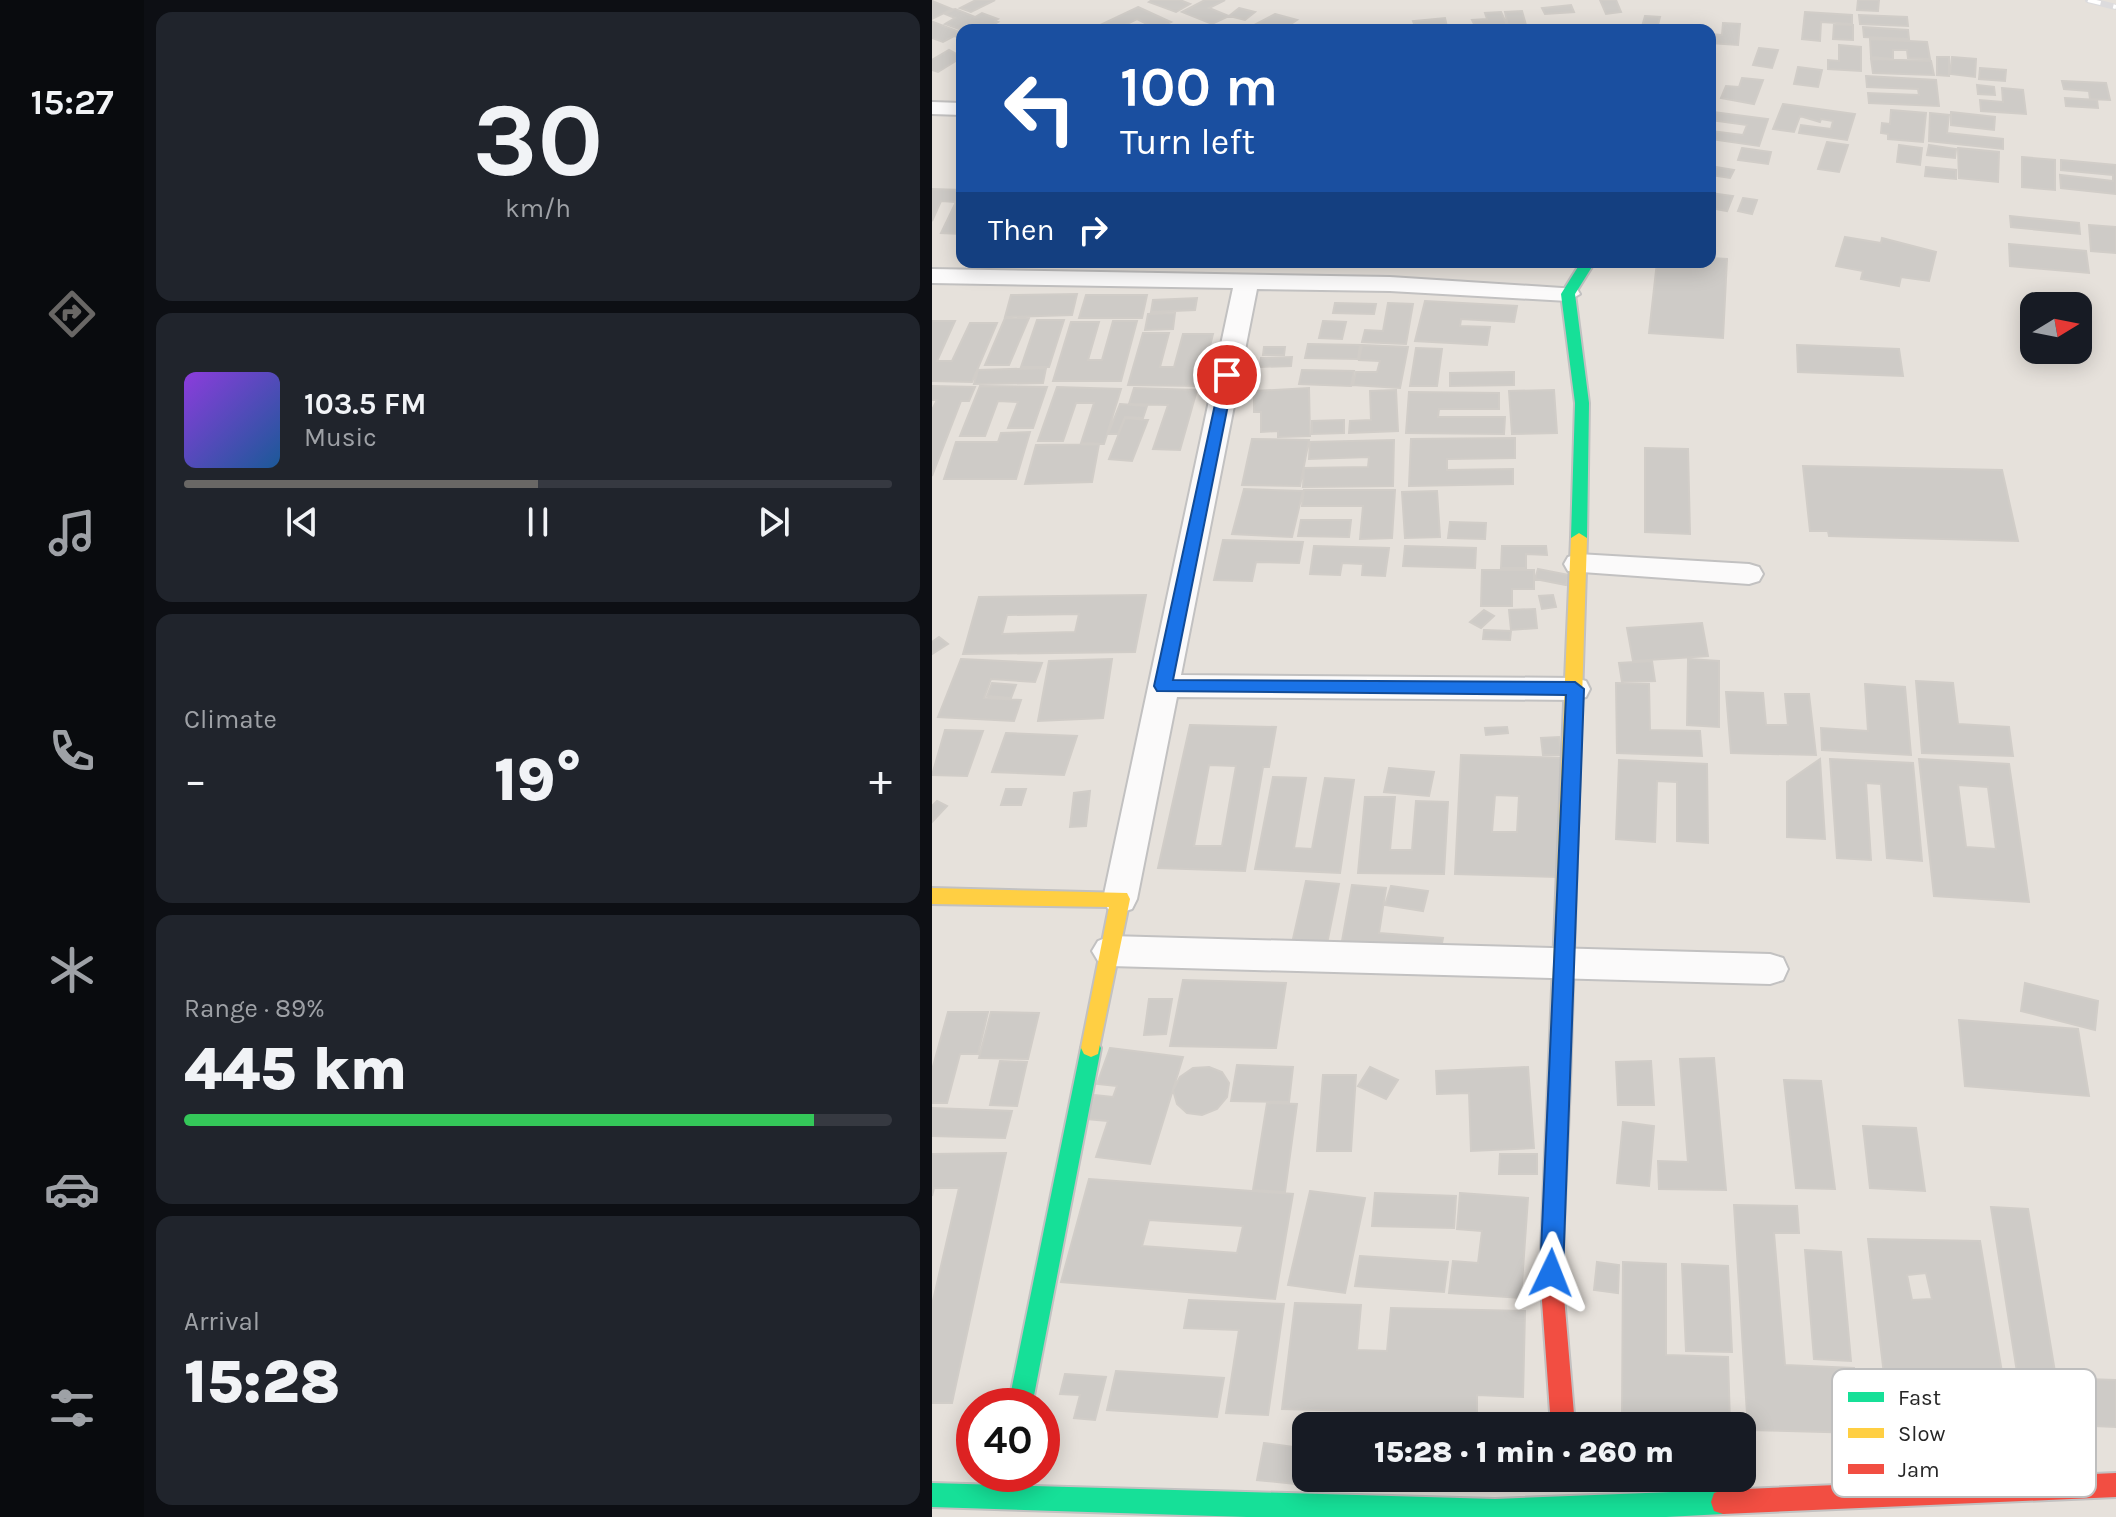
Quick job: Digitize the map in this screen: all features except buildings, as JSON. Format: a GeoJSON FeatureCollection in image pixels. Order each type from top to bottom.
{"type":"FeatureCollection","features":[{"type":"Feature","properties":{"kind":"street"},"geometry":{"type":"LineString","coordinates":[[932,108],[956,109]]}},
{"type":"Feature","properties":{"kind":"street"},"geometry":{"type":"LineString","coordinates":[[1562,1412],[1551,1273],[1575,689],[1582,403],[1568,294],[1584,268]]}},
{"type":"Feature","properties":{"kind":"street"},"geometry":{"type":"LineString","coordinates":[[932,276],[1390,284],[1568,294]]}},
{"type":"Feature","properties":{"kind":"street"},"geometry":{"type":"LineString","coordinates":[[1024,1388],[1246,282]]}},
{"type":"Feature","properties":{"kind":"street"},"geometry":{"type":"LineString","coordinates":[[1578,564],[1749,574]]}},
{"type":"Feature","properties":{"kind":"street"},"geometry":{"type":"LineString","coordinates":[[1163,686],[1575,689]]}},
{"type":"Feature","properties":{"kind":"street"},"geometry":{"type":"LineString","coordinates":[[932,896],[1120,899]]}},
{"type":"Feature","properties":{"kind":"street"},"geometry":{"type":"LineString","coordinates":[[1110,951],[1770,969]]}},
{"type":"Feature","properties":{"kind":"street"},"geometry":{"type":"LineString","coordinates":[[2096,1485],[2116,1485]]}},
{"type":"Feature","properties":{"kind":"street"},"geometry":{"type":"LineString","coordinates":[[1060,1488],[1495,1512],[1568,1494],[1832,1490]]}},
{"type":"Feature","properties":{"kind":"street"},"geometry":{"type":"LineString","coordinates":[[932,1495],[956,1492]]}},
{"type":"Feature","properties":{"kind":"railway"},"geometry":{"type":"LineString","coordinates":[[2088,0],[2116,7]]}},
{"type":"Feature","properties":{"kind":"traffic: fast"},"geometry":{"type":"LineString","coordinates":[[1579,538],[1582,403],[1568,294],[1584,268]]}},
{"type":"Feature","properties":{"kind":"traffic: fast"},"geometry":{"type":"LineString","coordinates":[[1024,1388],[1091,1048]]}},
{"type":"Feature","properties":{"kind":"traffic: fast"},"geometry":{"type":"LineString","coordinates":[[932,1495],[1495,1512],[1723,1502]]}},
{"type":"Feature","properties":{"kind":"traffic: slow"},"geometry":{"type":"LineString","coordinates":[[1559,1084],[1579,538]]}},
{"type":"Feature","properties":{"kind":"traffic: slow"},"geometry":{"type":"LineString","coordinates":[[932,896],[1120,899],[1091,1048]]}},
{"type":"Feature","properties":{"kind":"traffic: jam"},"geometry":{"type":"LineString","coordinates":[[1559,1084],[1551,1273],[1562,1412]]}},
{"type":"Feature","properties":{"kind":"traffic: jam"},"geometry":{"type":"LineString","coordinates":[[2096,1486],[2116,1485]]}},
{"type":"Feature","properties":{"kind":"traffic: jam"},"geometry":{"type":"LineString","coordinates":[[1723,1502],[1839,1497]]}},
{"type":"Feature","properties":{"kind":"route"},"geometry":{"type":"LineString","coordinates":[[1227,375],[1163,686],[1575,689],[1551,1273]]}}]}
